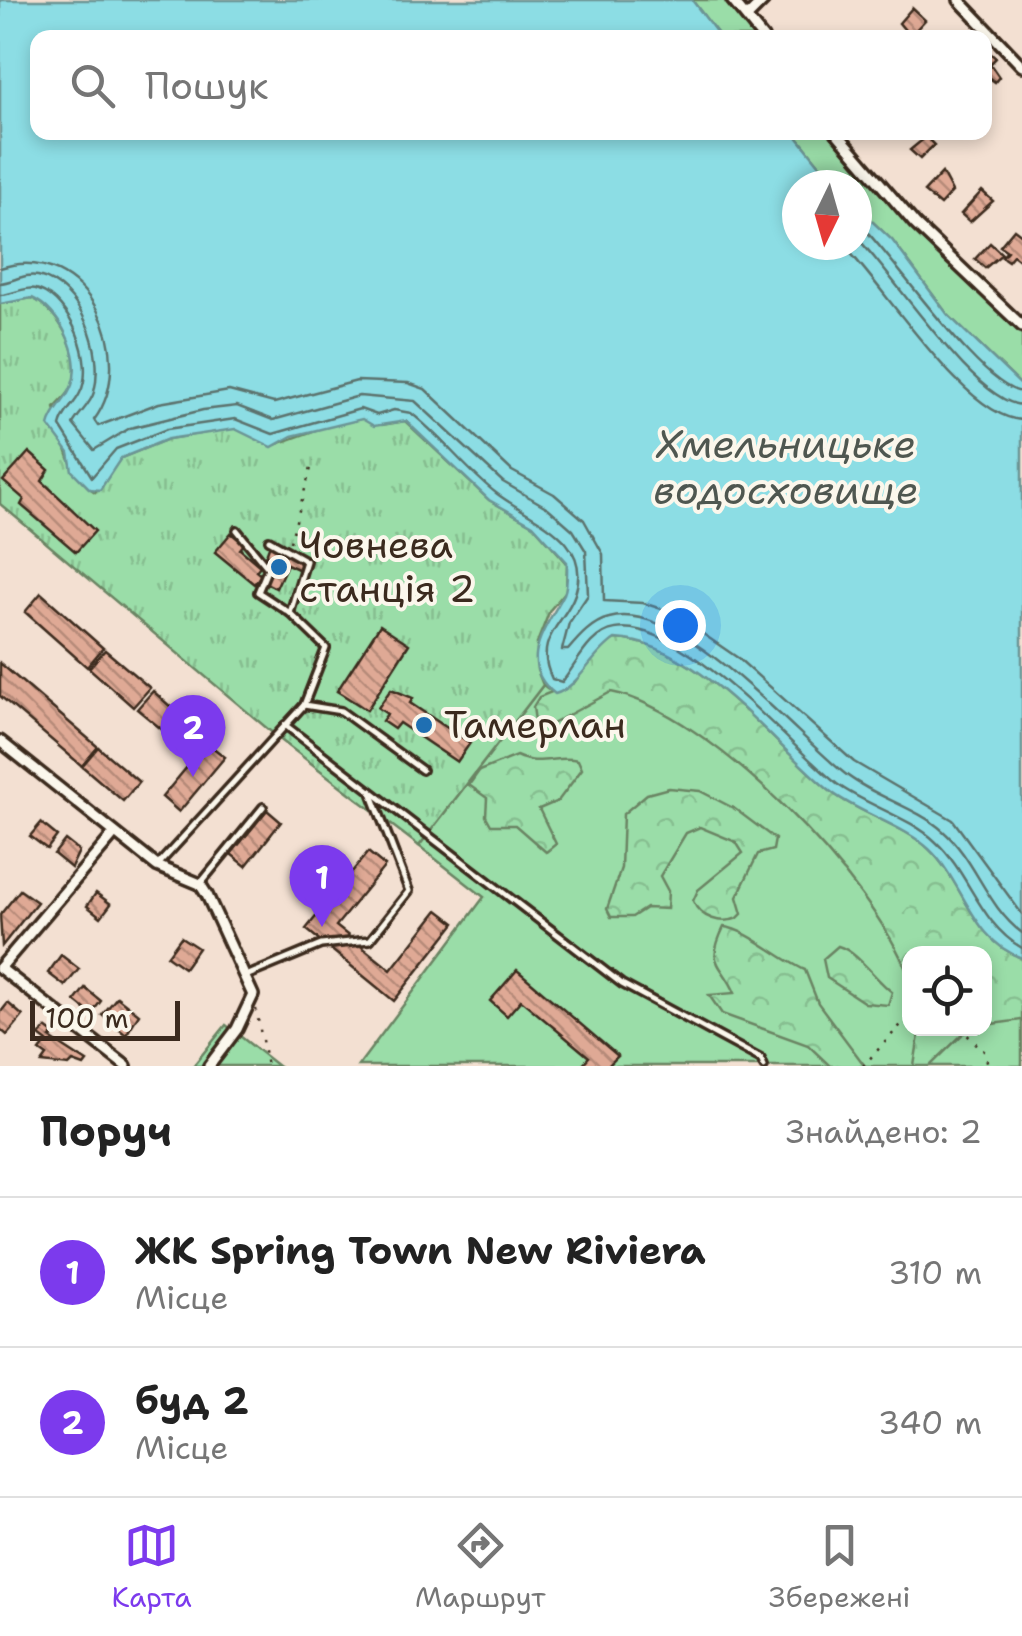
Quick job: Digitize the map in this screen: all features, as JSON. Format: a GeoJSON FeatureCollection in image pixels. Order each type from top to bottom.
{"type":"FeatureCollection","features":[{"type":"Feature","properties":{"kind":"street"},"geometry":{"type":"LineString","coordinates":[[732,0],[757,30]]}},
{"type":"Feature","properties":{"kind":"street"},"geometry":{"type":"LineString","coordinates":[[747,17],[764,0]]}},
{"type":"Feature","properties":{"kind":"street"},"geometry":{"type":"LineString","coordinates":[[959,0],[988,30]]}},
{"type":"Feature","properties":{"kind":"street"},"geometry":{"type":"LineString","coordinates":[[992,35],[1022,66]]}},
{"type":"Feature","properties":{"kind":"street"},"geometry":{"type":"LineString","coordinates":[[843,140],[915,224],[1022,326]]}},
{"type":"Feature","properties":{"kind":"street"},"geometry":{"type":"LineString","coordinates":[[0,741],[156,866],[200,884],[253,995],[237,1030],[210,1066]]}},
{"type":"Feature","properties":{"kind":"street"},"geometry":{"type":"LineString","coordinates":[[114,834],[0,968],[126,1066]]}},
{"type":"Feature","properties":{"kind":"lane"},"geometry":{"type":"LineString","coordinates":[[156,866],[304,705],[326,648],[290,613],[258,592],[268,568],[238,530]]}},
{"type":"Feature","properties":{"kind":"lane"},"geometry":{"type":"LineString","coordinates":[[269,540],[306,561],[290,613]]}},
{"type":"Feature","properties":{"kind":"lane"},"geometry":{"type":"LineString","coordinates":[[304,705],[341,711],[422,770]]}},
{"type":"Feature","properties":{"kind":"lane"},"geometry":{"type":"LineString","coordinates":[[286,725],[622,984],[761,1060],[764,1066]]}},
{"type":"Feature","properties":{"kind":"lane"},"geometry":{"type":"LineString","coordinates":[[245,976],[321,945],[370,940],[409,890],[370,789]]}},
{"type":"Feature","properties":{"kind":"lane"},"geometry":{"type":"LineString","coordinates":[[200,884],[262,807]]}},
{"type":"Feature","properties":{"kind":"path"},"geometry":{"type":"LineString","coordinates":[[288,549],[313,462]]}},
{"type":"Feature","properties":{"kind":"path"},"geometry":{"type":"LineString","coordinates":[[253,995],[268,1066]]}},
{"type":"Feature","properties":{"kind":"path"},"geometry":{"type":"LineString","coordinates":[[863,1066],[900,1024]]}},
{"type":"Feature","properties":{"kind":"path"},"geometry":{"type":"LineString","coordinates":[[968,1036],[985,1052],[988,1066]]}},
{"type":"Feature","properties":{"kind":"green space"},"geometry":{"type":"Polygon","coordinates":[[[692,0],[725,0],[750,30],[715,30],[692,0]]]}},
{"type":"Feature","properties":{"kind":"green space"},"geometry":{"type":"Polygon","coordinates":[[[800,140],[835,140],[861,170],[824,170],[800,140]]]}},
{"type":"Feature","properties":{"kind":"green space"},"geometry":{"type":"Polygon","coordinates":[[[872,183],[911,228],[1022,333],[1022,386],[948,315],[892,240],[872,221],[872,183]]]}},
{"type":"Feature","properties":{"kind":"green space"},"geometry":{"type":"Polygon","coordinates":[[[32,298],[52,313],[72,350],[75,377],[69,392],[55,408],[72,466],[95,492],[121,458],[168,439],[235,428],[272,446],[335,423],[362,418],[382,425],[405,421],[489,500],[533,525],[567,563],[566,591],[550,610],[537,643],[537,670],[543,685],[419,846],[282,741],[0,504],[0,304],[32,298]]]}},
{"type":"Feature","properties":{"kind":"green space"},"geometry":{"type":"Polygon","coordinates":[[[615,639],[646,644],[675,657],[731,698],[830,791],[929,849],[991,938],[1022,958],[1022,1020],[992,1024],[992,946],[902,946],[902,962],[862,896],[826,851],[740,766],[694,731],[651,706],[611,692],[548,726],[535,721],[533,707],[539,697],[574,683],[598,649],[615,639]]]}},
{"type":"Feature","properties":{"kind":"green space"},"geometry":{"type":"Polygon","coordinates":[[[582,669],[793,754],[831,792],[891,828],[951,879],[1014,955],[1022,958],[1022,1066],[358,1066],[484,897],[419,846],[543,685],[555,694],[582,669]]]}},
{"type":"Feature","properties":{"kind":"green space"},"geometry":{"type":"Polygon","coordinates":[[[516,756],[532,761],[578,760],[582,769],[558,801],[539,809],[556,844],[546,852],[515,825],[491,825],[486,816],[487,798],[469,785],[479,771],[516,756]]]}},
{"type":"Feature","properties":{"kind":"green space"},"geometry":{"type":"Polygon","coordinates":[[[669,788],[700,791],[735,809],[775,839],[773,850],[758,854],[737,897],[742,914],[738,918],[712,919],[693,901],[698,890],[743,853],[736,842],[700,827],[686,833],[660,876],[668,891],[667,909],[646,908],[632,917],[611,917],[607,909],[621,868],[623,814],[647,794],[669,788]]]}},
{"type":"Feature","properties":{"kind":"green space"},"geometry":{"type":"Polygon","coordinates":[[[724,927],[743,933],[805,970],[818,1003],[865,1066],[830,1066],[808,1045],[722,1014],[709,995],[735,993],[716,957],[724,927]]]}},
{"type":"Feature","properties":{"kind":"green space"},"geometry":{"type":"Polygon","coordinates":[[[838,946],[859,959],[892,992],[888,1005],[865,1003],[827,978],[823,959],[838,946]]]}},
{"type":"Feature","properties":{"kind":"green space"},"geometry":{"type":"Polygon","coordinates":[[[226,1025],[278,1066],[193,1066],[226,1025]]]}},
{"type":"Feature","properties":{"kind":"green space"},"geometry":{"type":"Polygon","coordinates":[[[919,1036],[961,1036],[930,1066],[914,1066],[919,1036]]]}},
{"type":"Feature","properties":{"kind":"water","name":"Хмельницьке водосховище"},"geometry":{"type":"Polygon","coordinates":[[[0,0],[692,0],[715,30],[30,30],[30,140],[800,140],[824,170],[782,170],[782,260],[872,260],[872,221],[892,240],[948,315],[1022,386],[1022,958],[991,938],[929,849],[830,791],[731,698],[675,657],[646,644],[615,639],[571,685],[555,694],[543,682],[536,657],[543,632],[565,590],[567,562],[533,525],[489,500],[406,421],[374,426],[362,419],[292,436],[272,447],[235,429],[168,439],[121,458],[100,490],[90,489],[72,471],[69,453],[49,426],[70,391],[75,373],[71,347],[51,312],[32,298],[0,304],[0,0]]]}},
{"type":"Feature","properties":{"kind":"building"},"geometry":{"type":"Polygon","coordinates":[[[912,8],[925,20],[916,30],[905,30],[899,23],[912,8]]]}},
{"type":"Feature","properties":{"kind":"building"},"geometry":{"type":"Polygon","coordinates":[[[922,140],[934,145],[920,159],[910,150],[922,140]]]}},
{"type":"Feature","properties":{"kind":"building"},"geometry":{"type":"Polygon","coordinates":[[[942,173],[952,192],[940,205],[924,192],[942,173]]]}},
{"type":"Feature","properties":{"kind":"building"},"geometry":{"type":"Polygon","coordinates":[[[982,191],[993,201],[970,222],[961,214],[982,191]]]}},
{"type":"Feature","properties":{"kind":"building"},"geometry":{"type":"Polygon","coordinates":[[[1014,229],[1022,235],[1022,262],[1013,255],[1008,261],[1002,257],[1007,251],[1000,246],[1014,229]]]}},
{"type":"Feature","properties":{"kind":"building"},"geometry":{"type":"Polygon","coordinates":[[[990,243],[1002,254],[985,268],[975,259],[990,243]]]}},
{"type":"Feature","properties":{"kind":"building"},"geometry":{"type":"Polygon","coordinates":[[[29,452],[49,470],[42,481],[95,531],[76,552],[21,505],[24,499],[3,481],[29,452]]]}},
{"type":"Feature","properties":{"kind":"building"},"geometry":{"type":"Polygon","coordinates":[[[231,533],[244,544],[240,549],[260,566],[256,571],[261,575],[254,584],[215,552],[231,533]]]}},
{"type":"Feature","properties":{"kind":"building","name":"Човнева станція 2"},"geometry":{"type":"Polygon","coordinates":[[[270,544],[304,560],[300,570],[287,564],[276,588],[265,583],[276,559],[266,555],[270,544]]]}},
{"type":"Feature","properties":{"kind":"building"},"geometry":{"type":"Polygon","coordinates":[[[41,593],[103,648],[87,667],[25,612],[41,593]]]}},
{"type":"Feature","properties":{"kind":"building"},"geometry":{"type":"Polygon","coordinates":[[[380,625],[409,644],[367,710],[337,691],[380,625]]]}},
{"type":"Feature","properties":{"kind":"building"},"geometry":{"type":"Polygon","coordinates":[[[105,650],[150,688],[133,707],[89,668],[105,650]]]}},
{"type":"Feature","properties":{"kind":"building"},"geometry":{"type":"Polygon","coordinates":[[[0,663],[98,747],[82,766],[0,696],[0,663]]]}},
{"type":"Feature","properties":{"kind":"building"},"geometry":{"type":"Polygon","coordinates":[[[391,689],[413,698],[410,703],[470,743],[457,762],[399,723],[394,729],[382,721],[387,714],[378,708],[391,689]]]}},
{"type":"Feature","properties":{"kind":"building"},"geometry":{"type":"Polygon","coordinates":[[[153,691],[192,726],[176,741],[137,709],[153,691]]]}},
{"type":"Feature","properties":{"kind":"building"},"geometry":{"type":"Polygon","coordinates":[[[207,743],[225,757],[179,812],[162,797],[207,743]]]}},
{"type":"Feature","properties":{"kind":"building"},"geometry":{"type":"Polygon","coordinates":[[[98,747],[139,782],[123,801],[82,766],[98,747]]]}},
{"type":"Feature","properties":{"kind":"building"},"geometry":{"type":"Polygon","coordinates":[[[267,810],[281,822],[246,866],[231,854],[267,810]]]}},
{"type":"Feature","properties":{"kind":"building"},"geometry":{"type":"Polygon","coordinates":[[[41,823],[57,836],[47,849],[30,836],[41,823]]]}},
{"type":"Feature","properties":{"kind":"building"},"geometry":{"type":"Polygon","coordinates":[[[65,840],[79,851],[71,868],[54,854],[65,840]]]}},
{"type":"Feature","properties":{"kind":"building"},"geometry":{"type":"Polygon","coordinates":[[[368,852],[385,866],[336,926],[391,970],[438,910],[455,923],[394,1001],[306,929],[368,852]]]}},
{"type":"Feature","properties":{"kind":"building"},"geometry":{"type":"Polygon","coordinates":[[[20,890],[37,902],[2,946],[0,915],[20,890]]]}},
{"type":"Feature","properties":{"kind":"building"},"geometry":{"type":"Polygon","coordinates":[[[96,893],[111,904],[101,917],[87,906],[96,893]]]}},
{"type":"Feature","properties":{"kind":"building"},"geometry":{"type":"Polygon","coordinates":[[[181,937],[198,948],[184,968],[167,956],[181,937]]]}},
{"type":"Feature","properties":{"kind":"building"},"geometry":{"type":"Polygon","coordinates":[[[61,955],[79,969],[65,986],[48,973],[61,955]]]}},
{"type":"Feature","properties":{"kind":"building"},"geometry":{"type":"Polygon","coordinates":[[[517,970],[618,1056],[608,1066],[581,1066],[589,1057],[521,1000],[507,1016],[490,1001],[517,970]]]}},
{"type":"Feature","properties":{"kind":"building"},"geometry":{"type":"Polygon","coordinates":[[[85,988],[101,1001],[91,1014],[75,1001],[85,988]]]}},
{"type":"Feature","properties":{"kind":"building"},"geometry":{"type":"Polygon","coordinates":[[[117,997],[139,1014],[126,1035],[102,1015],[117,997]]]}},
{"type":"Feature","properties":{"kind":"building"},"geometry":{"type":"Polygon","coordinates":[[[8,1003],[23,1016],[7,1035],[0,1029],[0,1013],[8,1003]]]}},
{"type":"Feature","properties":{"kind":"building"},"geometry":{"type":"Polygon","coordinates":[[[46,1028],[54,1034],[50,1038],[87,1062],[84,1066],[73,1062],[69,1066],[42,1063],[47,1056],[40,1051],[47,1042],[39,1036],[46,1028]]]}},
{"type":"Feature","properties":{"kind":"place","name":"Човнева станція 2"},"geometry":{"type":"Point","coordinates":[279,567]}},
{"type":"Feature","properties":{"kind":"place","name":"Тамерлан"},"geometry":{"type":"Point","coordinates":[424,725]}},
{"type":"Feature","properties":{"kind":"place","name":"буд 2"},"geometry":{"type":"Point","coordinates":[193,777]}},
{"type":"Feature","properties":{"kind":"place","name":"ЖК Spring Town New Riviera"},"geometry":{"type":"Point","coordinates":[322,927]}}]}
